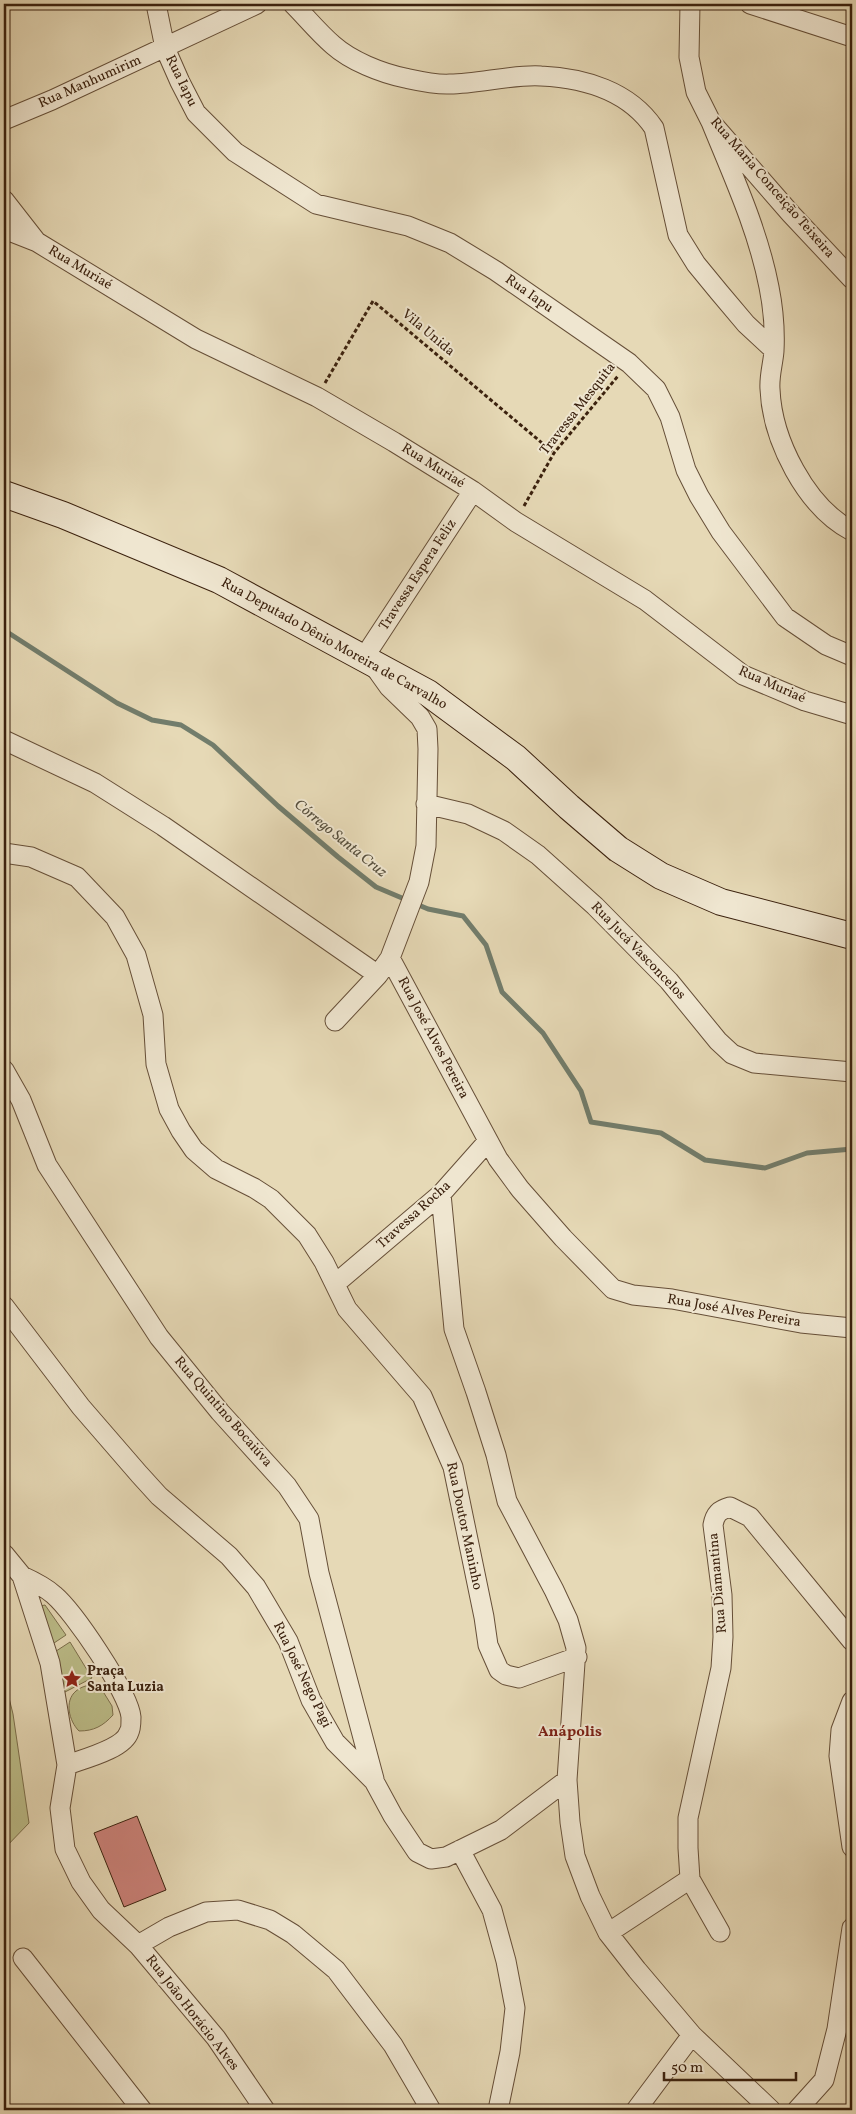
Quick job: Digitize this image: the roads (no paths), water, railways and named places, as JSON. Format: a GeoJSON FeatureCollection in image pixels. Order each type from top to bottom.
{"type":"FeatureCollection","features":[{"type":"Feature","properties":{"kind":"street","name":"Rua Iapu"},"geometry":{"type":"LineString","coordinates":[[156,4],[165,48],[196,113],[235,152],[316,204],[408,226],[450,243],[496,271],[629,363],[656,389],[670,417],[686,470],[721,532],[785,617],[826,645],[852,656]]}},
{"type":"Feature","properties":{"kind":"street","name":"Rua Manhumirim"},"geometry":{"type":"LineString","coordinates":[[4,120],[165,48],[257,4]]}},
{"type":"Feature","properties":{"kind":"street"},"geometry":{"type":"LineString","coordinates":[[293,4],[334,46],[363,64],[403,78],[448,84],[540,76],[597,86],[633,104],[644,113],[654,128],[678,235],[696,264],[719,292],[746,324],[774,350]]}},
{"type":"Feature","properties":{"kind":"street","name":"Rua Maria Conceição Teixeira"},"geometry":{"type":"LineString","coordinates":[[690,4],[689,57],[696,92],[711,122],[790,214],[852,279]]}},
{"type":"Feature","properties":{"kind":"street"},"geometry":{"type":"LineString","coordinates":[[750,4],[852,37]]}},
{"type":"Feature","properties":{"kind":"street"},"geometry":{"type":"LineString","coordinates":[[711,122],[761,248],[770,289],[774,350],[770,388],[772,413],[779,438],[797,474],[817,503],[838,524],[852,531]]}},
{"type":"Feature","properties":{"kind":"street"},"geometry":{"type":"LineString","coordinates":[[4,200],[37,242]]}},
{"type":"Feature","properties":{"kind":"street","name":"Rua Muriaé"},"geometry":{"type":"LineString","coordinates":[[4,229],[37,242],[196,338],[317,397],[394,442],[473,491],[516,522],[645,600],[743,675],[805,700],[852,715]]}},
{"type":"Feature","properties":{"kind":"street","name":"Travessa Espera Feliz"},"geometry":{"type":"LineString","coordinates":[[368,661],[473,491]]}},
{"type":"Feature","properties":{"kind":"street","name":"Rua Deputado Dênio Moreira de Carvalho"},"geometry":{"type":"LineString","coordinates":[[4,494],[72,519],[219,580],[428,693],[516,758],[569,808],[618,848],[661,876],[721,902],[852,936]]}},
{"type":"Feature","properties":{"kind":"street"},"geometry":{"type":"LineString","coordinates":[[368,661],[389,687],[420,717],[427,729],[426,846],[419,882],[406,921],[390,958]]}},
{"type":"Feature","properties":{"kind":"street","name":"Rua José Alves Pereira"},"geometry":{"type":"LineString","coordinates":[[4,740],[94,783],[163,826],[378,975],[390,958],[498,1159],[520,1190],[579,1256],[614,1289],[633,1295],[672,1299],[801,1323],[852,1328]]}},
{"type":"Feature","properties":{"kind":"street","name":"Rua Jucá Vasconcelos"},"geometry":{"type":"LineString","coordinates":[[426,804],[468,814],[495,827],[538,855],[595,906],[669,981],[718,1041],[732,1054],[754,1063],[852,1072]]}},
{"type":"Feature","properties":{"kind":"street","name":"Rua Doutor Maninho"},"geometry":{"type":"LineString","coordinates":[[4,853],[31,857],[77,877],[115,917],[136,955],[153,1015],[156,1064],[169,1109],[181,1131],[194,1150],[216,1169],[254,1188],[271,1199],[301,1229],[324,1262],[347,1309],[422,1396],[436,1424],[453,1467],[488,1645],[499,1670],[506,1675],[519,1678],[577,1657]]}},
{"type":"Feature","properties":{"kind":"street"},"geometry":{"type":"LineString","coordinates":[[335,1021],[378,975]]}},
{"type":"Feature","properties":{"kind":"street","name":"Rua Quintino Bocaiúva"},"geometry":{"type":"LineString","coordinates":[[4,1070],[21,1100],[47,1165],[160,1337],[220,1412],[287,1486],[309,1519],[320,1573],[374,1780]]}},
{"type":"Feature","properties":{"kind":"street","name":"Travessa Rocha"},"geometry":{"type":"LineString","coordinates":[[335,1284],[441,1194],[488,1141]]}},
{"type":"Feature","properties":{"kind":"street"},"geometry":{"type":"LineString","coordinates":[[441,1194],[454,1329],[493,1446],[507,1501],[568,1620],[577,1657],[567,1780],[575,1856],[590,1896],[608,1932],[637,1970],[692,2034],[771,2110]]}},
{"type":"Feature","properties":{"kind":"street","name":"Rua José Nego Pagi"},"geometry":{"type":"LineString","coordinates":[[5,1312],[81,1407],[159,1496],[229,1556],[256,1587],[288,1641],[311,1700],[335,1742],[374,1780],[393,1816],[417,1852],[431,1859],[446,1858],[500,1830],[567,1780]]}},
{"type":"Feature","properties":{"kind":"street","name":"Rua Diamantina"},"geometry":{"type":"LineString","coordinates":[[720,1932],[690,1879],[688,1818],[722,1668],[722,1595],[713,1525],[715,1517],[720,1510],[730,1507],[750,1517],[852,1641]]}},
{"type":"Feature","properties":{"kind":"street"},"geometry":{"type":"LineString","coordinates":[[4,1554],[22,1576],[50,1663],[67,1765],[60,1808],[65,1849],[81,1882],[102,1910],[138,1945]]}},
{"type":"Feature","properties":{"kind":"street"},"geometry":{"type":"LineString","coordinates":[[22,1576],[39,1584],[54,1595],[69,1610],[87,1634],[104,1663],[131,1716],[129,1733],[120,1745],[67,1765]]}},
{"type":"Feature","properties":{"kind":"street"},"geometry":{"type":"LineString","coordinates":[[852,1701],[841,1730],[839,1756],[852,1847]]}},
{"type":"Feature","properties":{"kind":"street"},"geometry":{"type":"LineString","coordinates":[[460,1850],[492,1910],[506,1960],[515,2008],[510,2052],[498,2110]]}},
{"type":"Feature","properties":{"kind":"street"},"geometry":{"type":"LineString","coordinates":[[608,1932],[690,1879]]}},
{"type":"Feature","properties":{"kind":"street","name":"Rua João Horácio Alves"},"geometry":{"type":"LineString","coordinates":[[265,2110],[216,2038],[138,1945],[169,1927],[206,1912],[238,1910],[270,1920],[292,1934],[336,1970],[393,2045],[431,2110]]}},
{"type":"Feature","properties":{"kind":"street"},"geometry":{"type":"LineString","coordinates":[[797,2110],[824,2080],[837,2029],[852,1928]]}},
{"type":"Feature","properties":{"kind":"street"},"geometry":{"type":"LineString","coordinates":[[23,1958],[142,2110]]}},
{"type":"Feature","properties":{"kind":"street"},"geometry":{"type":"LineString","coordinates":[[636,2110],[692,2034]]}},
{"type":"Feature","properties":{"kind":"waterway","name":"Córrego Santa Cruz"},"geometry":{"type":"LineString","coordinates":[[4,630],[117,703],[152,720],[181,725],[213,745],[278,806],[376,887],[428,909],[463,916],[486,945],[502,992],[543,1033],[581,1091],[591,1122],[661,1133],[705,1160],[765,1168],[807,1153],[852,1149]]}},
{"type":"Feature","properties":{"kind":"place","name":"Praça Santa Luzia"},"geometry":{"type":"Point","coordinates":[72,1679]}},
{"type":"Feature","properties":{"kind":"district","name":"Anápolis"},"geometry":{"type":"Point","coordinates":[570,1732]}}]}
